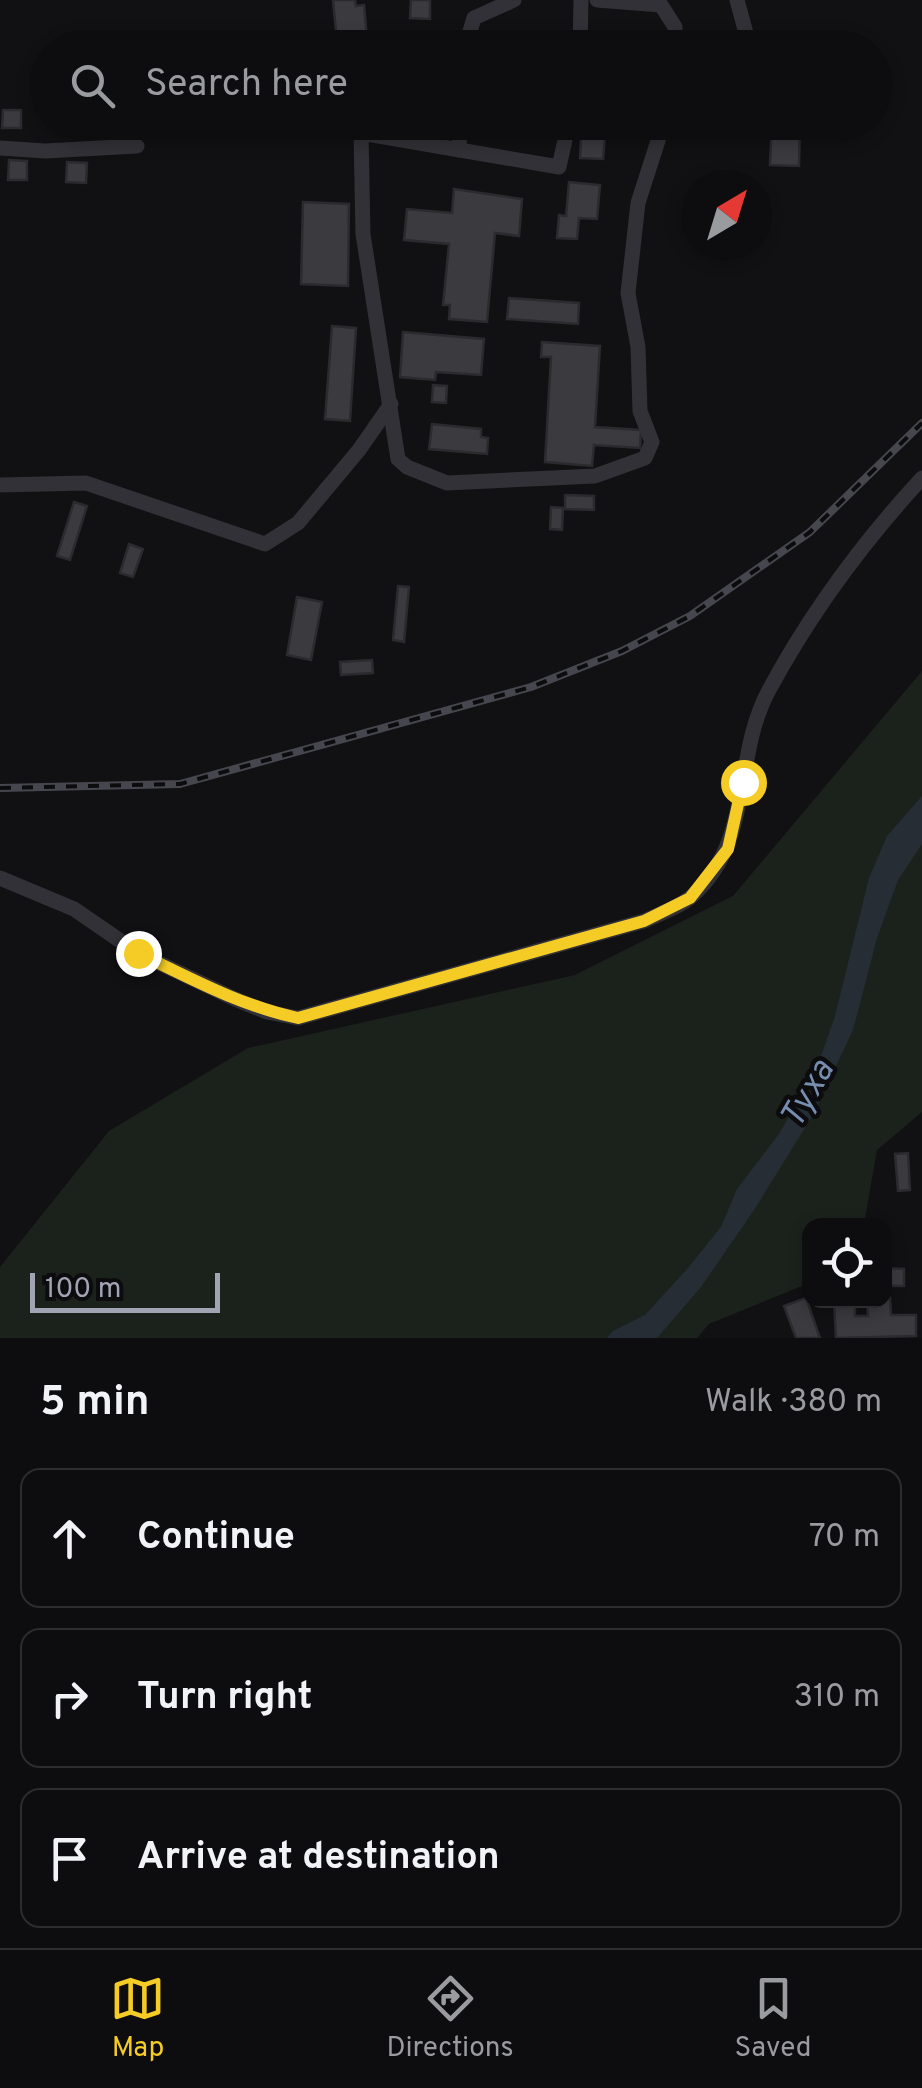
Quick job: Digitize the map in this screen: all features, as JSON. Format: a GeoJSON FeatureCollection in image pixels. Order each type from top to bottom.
{"type":"FeatureCollection","features":[{"type":"Feature","properties":{"kind":"street"},"geometry":{"type":"LineString","coordinates":[[470,30],[474,18],[514,0]]}},
{"type":"Feature","properties":{"kind":"street"},"geometry":{"type":"LineString","coordinates":[[580,30],[581,0]]}},
{"type":"Feature","properties":{"kind":"street"},"geometry":{"type":"LineString","coordinates":[[597,0],[661,4],[675,30]]}},
{"type":"Feature","properties":{"kind":"street"},"geometry":{"type":"LineString","coordinates":[[737,0],[745,30]]}},
{"type":"Feature","properties":{"kind":"street"},"geometry":{"type":"LineString","coordinates":[[361,140],[364,234],[398,459],[407,467],[447,482],[595,476],[645,458],[652,442],[640,410],[638,346],[628,294],[638,203],[658,140]]}},
{"type":"Feature","properties":{"kind":"street"},"geometry":{"type":"LineString","coordinates":[[401,140],[559,167],[564,140]]}},
{"type":"Feature","properties":{"kind":"street"},"geometry":{"type":"LineString","coordinates":[[459,140],[459,150]]}},
{"type":"Feature","properties":{"kind":"street"},"geometry":{"type":"LineString","coordinates":[[0,148],[137,146]]}},
{"type":"Feature","properties":{"kind":"street"},"geometry":{"type":"LineString","coordinates":[[0,485],[86,483],[265,544],[298,523],[390,404]]}},
{"type":"Feature","properties":{"kind":"street"},"geometry":{"type":"LineString","coordinates":[[0,878],[74,909],[138,953],[235,999],[267,1012],[298,1018],[644,921],[690,898],[728,849],[766,695],[840,578],[922,478]]}},
{"type":"Feature","properties":{"kind":"shaded area"},"geometry":{"type":"Polygon","coordinates":[[[922,671],[922,1112],[877,1150],[865,1218],[802,1218],[802,1286],[709,1324],[697,1338],[0,1338],[0,1267],[109,1131],[248,1048],[575,975],[733,896],[922,671]]]}},
{"type":"Feature","properties":{"kind":"water","name":"Туха"},"geometry":{"type":"Polygon","coordinates":[[[922,796],[922,844],[898,880],[877,938],[853,1030],[813,1115],[701,1287],[657,1338],[607,1338],[645,1315],[688,1268],[721,1227],[737,1189],[779,1134],[817,1068],[835,1016],[869,878],[887,836],[922,796]]]}},
{"type":"Feature","properties":{"kind":"building"},"geometry":{"type":"Polygon","coordinates":[[[333,0],[355,0],[356,6],[364,5],[366,30],[336,30],[333,0]]]}},
{"type":"Feature","properties":{"kind":"building"},"geometry":{"type":"Polygon","coordinates":[[[411,0],[430,0],[430,19],[410,18],[411,0]]]}},
{"type":"Feature","properties":{"kind":"building"},"geometry":{"type":"Polygon","coordinates":[[[3,110],[21,110],[21,128],[2,128],[3,110]]]}},
{"type":"Feature","properties":{"kind":"building"},"geometry":{"type":"Polygon","coordinates":[[[581,140],[605,140],[603,159],[580,158],[581,140]]]}},
{"type":"Feature","properties":{"kind":"building"},"geometry":{"type":"Polygon","coordinates":[[[771,140],[800,140],[799,166],[770,165],[771,140]]]}},
{"type":"Feature","properties":{"kind":"building"},"geometry":{"type":"Polygon","coordinates":[[[9,160],[27,161],[27,180],[8,180],[9,160]]]}},
{"type":"Feature","properties":{"kind":"building"},"geometry":{"type":"Polygon","coordinates":[[[67,162],[87,163],[86,183],[66,182],[67,162]]]}},
{"type":"Feature","properties":{"kind":"building"},"geometry":{"type":"Polygon","coordinates":[[[569,182],[600,185],[597,219],[579,218],[577,239],[557,238],[559,215],[566,216],[569,182]]]}},
{"type":"Feature","properties":{"kind":"building"},"geometry":{"type":"Polygon","coordinates":[[[454,189],[522,199],[519,236],[495,233],[487,322],[449,319],[450,305],[443,305],[449,244],[404,240],[407,209],[452,213],[454,189]]]}},
{"type":"Feature","properties":{"kind":"building"},"geometry":{"type":"Polygon","coordinates":[[[303,202],[349,204],[348,286],[301,284],[303,202]]]}},
{"type":"Feature","properties":{"kind":"building"},"geometry":{"type":"Polygon","coordinates":[[[509,298],[579,303],[578,324],[507,319],[509,298]]]}},
{"type":"Feature","properties":{"kind":"building"},"geometry":{"type":"Polygon","coordinates":[[[332,326],[356,328],[350,421],[325,419],[332,326]]]}},
{"type":"Feature","properties":{"kind":"building"},"geometry":{"type":"Polygon","coordinates":[[[403,332],[484,339],[481,375],[436,372],[435,380],[400,377],[403,332]]]}},
{"type":"Feature","properties":{"kind":"building"},"geometry":{"type":"Polygon","coordinates":[[[542,342],[600,346],[595,427],[641,430],[640,448],[594,445],[592,466],[545,462],[551,357],[541,357],[542,342]]]}},
{"type":"Feature","properties":{"kind":"building"},"geometry":{"type":"Polygon","coordinates":[[[433,385],[447,386],[446,403],[432,402],[433,385]]]}},
{"type":"Feature","properties":{"kind":"building"},"geometry":{"type":"Polygon","coordinates":[[[432,424],[481,429],[481,437],[488,438],[487,454],[429,449],[432,424]]]}},
{"type":"Feature","properties":{"kind":"building"},"geometry":{"type":"Polygon","coordinates":[[[565,495],[594,496],[594,510],[565,509],[565,495]]]}},
{"type":"Feature","properties":{"kind":"building"},"geometry":{"type":"Polygon","coordinates":[[[74,502],[87,506],[70,560],[57,556],[74,502]]]}},
{"type":"Feature","properties":{"kind":"building"},"geometry":{"type":"Polygon","coordinates":[[[551,507],[563,508],[562,530],[550,529],[551,507]]]}},
{"type":"Feature","properties":{"kind":"building"},"geometry":{"type":"Polygon","coordinates":[[[129,544],[143,549],[133,577],[120,573],[129,544]]]}},
{"type":"Feature","properties":{"kind":"building"},"geometry":{"type":"Polygon","coordinates":[[[398,586],[409,587],[404,642],[393,640],[398,586]]]}},
{"type":"Feature","properties":{"kind":"building"},"geometry":{"type":"Polygon","coordinates":[[[297,597],[322,602],[311,660],[287,655],[297,597]]]}},
{"type":"Feature","properties":{"kind":"building"},"geometry":{"type":"Polygon","coordinates":[[[372,660],[373,673],[341,675],[340,662],[372,660]]]}},
{"type":"Feature","properties":{"kind":"building"},"geometry":{"type":"Polygon","coordinates":[[[908,1153],[910,1190],[898,1191],[895,1154],[908,1153]]]}},
{"type":"Feature","properties":{"kind":"building"},"geometry":{"type":"Polygon","coordinates":[[[892,1268],[904,1269],[904,1286],[892,1286],[892,1268]]]}},
{"type":"Feature","properties":{"kind":"building"},"geometry":{"type":"Polygon","coordinates":[[[802,1299],[802,1308],[810,1308],[820,1338],[796,1338],[784,1306],[802,1299]]]}},
{"type":"Feature","properties":{"kind":"building"},"geometry":{"type":"Polygon","coordinates":[[[834,1308],[855,1308],[855,1316],[868,1316],[868,1308],[891,1308],[891,1315],[916,1315],[916,1336],[836,1338],[834,1308]]]}},
{"type":"Feature","properties":{"kind":"railway"},"geometry":{"type":"LineString","coordinates":[[0,788],[180,784],[531,687],[622,651],[690,616],[810,532],[922,423]]}},
{"type":"Feature","properties":{"kind":"route"},"geometry":{"type":"LineString","coordinates":[[138,953],[267,1012],[298,1018],[489,966],[644,921],[690,898],[728,849],[743,782]]}}]}
